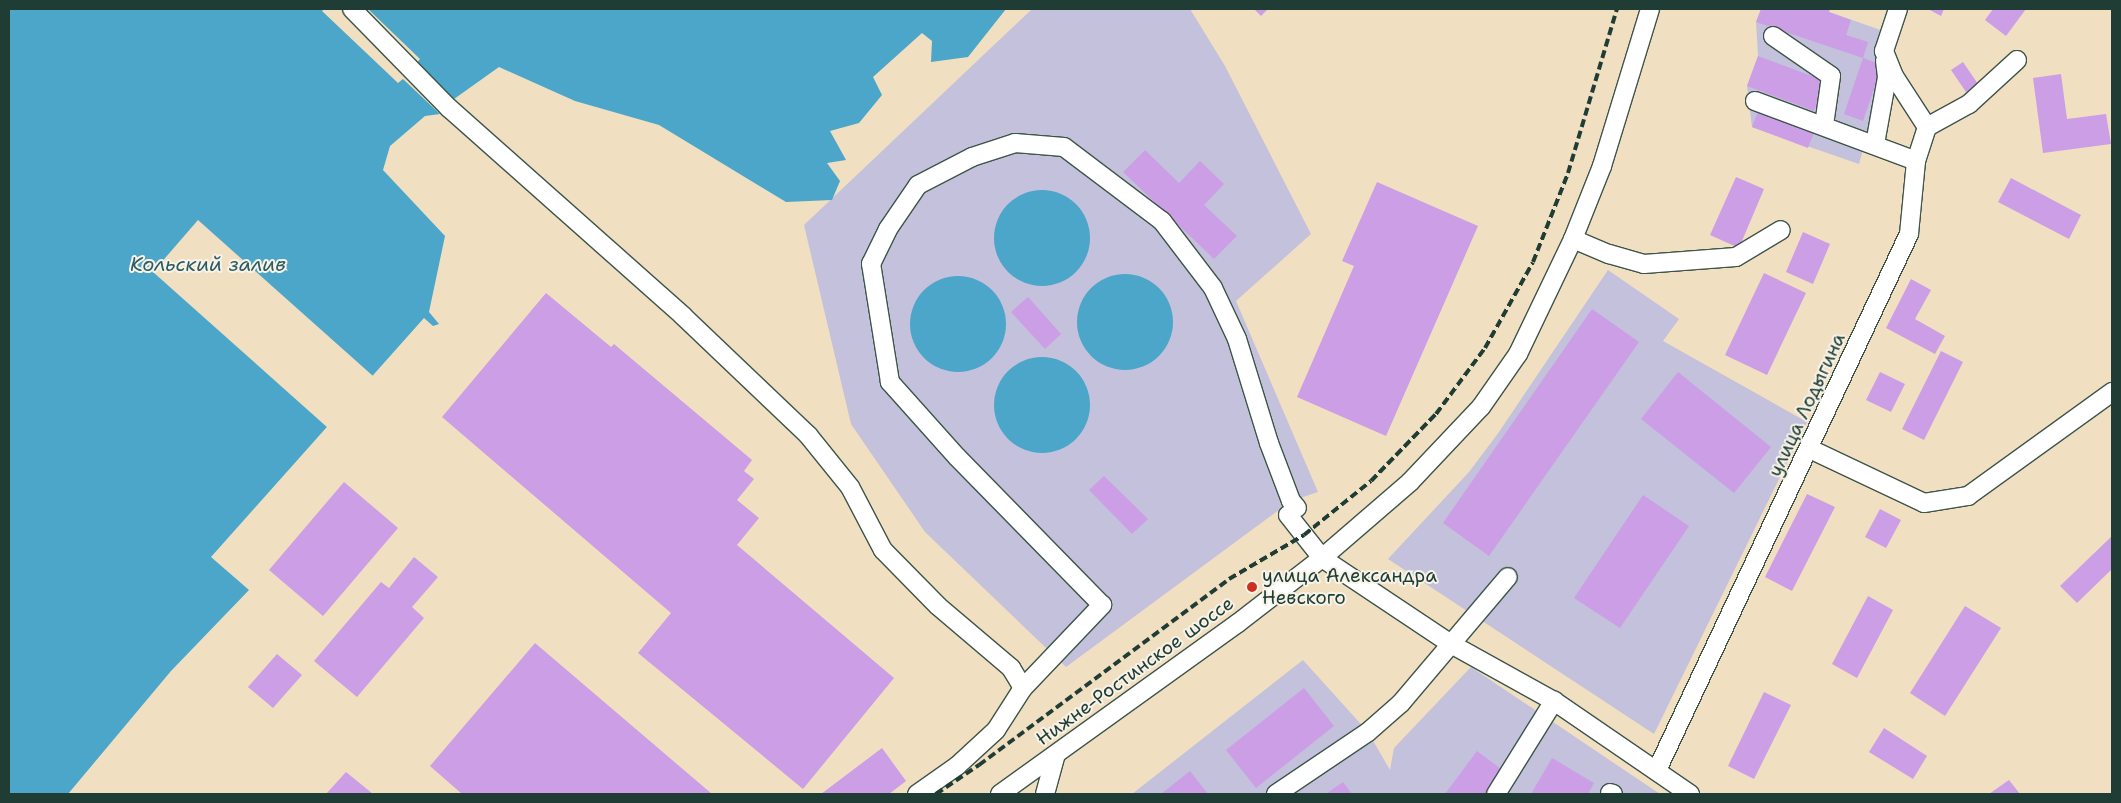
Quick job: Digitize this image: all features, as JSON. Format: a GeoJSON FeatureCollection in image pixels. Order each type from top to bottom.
{"type":"FeatureCollection","features":[{"type":"Feature","properties":{"kind":"street"},"geometry":{"type":"LineString","coordinates":[[352,9],[449,108],[683,316],[808,435],[850,487],[883,550],[938,606],[1011,668],[1023,688]]}},
{"type":"Feature","properties":{"kind":"street","name":"Нижне-Ростинское шоссе"},"geometry":{"type":"LineString","coordinates":[[1000,794],[1238,623],[1322,558],[1410,482],[1482,407],[1518,354],[1573,239],[1602,166],[1650,9]]}},
{"type":"Feature","properties":{"kind":"street"},"geometry":{"type":"LineString","coordinates":[[1875,144],[1887,77],[1884,51],[1889,9]]}},
{"type":"Feature","properties":{"kind":"street"},"geometry":{"type":"LineString","coordinates":[[1898,9],[1884,51],[1894,76],[1927,127],[1969,104],[2017,60]]}},
{"type":"Feature","properties":{"kind":"street"},"geometry":{"type":"LineString","coordinates":[[1773,36],[1831,76],[1824,125]]}},
{"type":"Feature","properties":{"kind":"street"},"geometry":{"type":"LineString","coordinates":[[1755,101],[1875,144],[1916,161]]}},
{"type":"Feature","properties":{"kind":"street","name":"улица Лодыгина"},"geometry":{"type":"LineString","coordinates":[[1657,770],[1810,449],[1909,234],[1916,161],[1927,127]]}},
{"type":"Feature","properties":{"kind":"street"},"geometry":{"type":"LineString","coordinates":[[917,794],[957,766],[996,730],[1023,688],[1102,605],[957,456],[890,382],[871,264],[888,229],[918,185],[972,157],[1015,143],[1064,147],[1162,221],[1213,288],[1237,338],[1269,444],[1291,501],[1292,512],[1322,558],[1451,644],[1554,701],[1690,794]]}},
{"type":"Feature","properties":{"kind":"street"},"geometry":{"type":"LineString","coordinates":[[1573,239],[1609,254],[1644,264],[1736,257],[1781,230]]}},
{"type":"Feature","properties":{"kind":"street"},"geometry":{"type":"LineString","coordinates":[[1810,449],[1924,503],[1968,496],[2112,392]]}},
{"type":"Feature","properties":{"kind":"street"},"geometry":{"type":"LineString","coordinates":[[1276,794],[1368,732],[1401,703],[1473,621],[1508,577]]}},
{"type":"Feature","properties":{"kind":"street"},"geometry":{"type":"LineString","coordinates":[[1496,794],[1522,758],[1554,701]]}},
{"type":"Feature","properties":{"kind":"street"},"geometry":{"type":"LineString","coordinates":[[1045,794],[1056,754]]}},
{"type":"Feature","properties":{"kind":"shaded area"},"geometry":{"type":"Polygon","coordinates":[[[1032,9],[1190,9],[1225,66],[1311,234],[1236,301],[1318,492],[1291,501],[1066,667],[925,532],[851,424],[804,225],[1032,9]]]}},
{"type":"Feature","properties":{"kind":"shaded area"},"geometry":{"type":"Polygon","coordinates":[[[1761,9],[1770,9],[1823,27],[1829,12],[1895,35],[1859,164],[1752,127],[1747,86],[1758,56],[1756,22],[1761,9]]]}},
{"type":"Feature","properties":{"kind":"shaded area"},"geometry":{"type":"Polygon","coordinates":[[[1608,270],[1679,319],[1663,341],[1807,422],[1654,734],[1388,559],[1469,472],[1499,432],[1608,270]]]}},
{"type":"Feature","properties":{"kind":"shaded area"},"geometry":{"type":"Polygon","coordinates":[[[1303,660],[1368,732],[1390,770],[1394,748],[1471,667],[1660,794],[1132,794],[1303,660]]]}},
{"type":"Feature","properties":{"kind":"water","name":"Кольский залив"},"geometry":{"type":"Polygon","coordinates":[[[9,9],[1006,9],[968,57],[931,62],[932,41],[922,33],[873,77],[882,95],[859,123],[830,131],[846,160],[827,163],[840,181],[832,200],[786,202],[659,125],[575,101],[499,67],[454,99],[440,114],[425,116],[390,146],[383,170],[445,236],[429,312],[439,324],[433,326],[424,318],[211,557],[249,590],[171,671],[68,794],[9,794],[9,9]]]}},
{"type":"Feature","properties":{"kind":"water"},"geometry":{"type":"Polygon","coordinates":[[[1042,190],[1060,193],[1076,204],[1087,220],[1090,238],[1087,256],[1076,272],[1060,283],[1042,286],[1024,283],[1008,272],[997,256],[994,238],[997,220],[1008,204],[1024,193],[1042,190]]]}},
{"type":"Feature","properties":{"kind":"water"},"geometry":{"type":"Polygon","coordinates":[[[1125,274],[1143,277],[1159,288],[1170,304],[1173,322],[1170,340],[1159,356],[1143,367],[1125,370],[1107,367],[1091,356],[1080,340],[1077,322],[1080,304],[1091,288],[1107,277],[1125,274]]]}},
{"type":"Feature","properties":{"kind":"water"},"geometry":{"type":"Polygon","coordinates":[[[958,276],[976,279],[992,290],[1003,306],[1006,324],[1003,342],[992,358],[976,369],[958,372],[940,369],[924,358],[913,342],[910,324],[913,306],[924,290],[940,279],[958,276]]]}},
{"type":"Feature","properties":{"kind":"water"},"geometry":{"type":"Polygon","coordinates":[[[1042,357],[1060,361],[1076,371],[1086,387],[1090,405],[1086,423],[1076,439],[1060,449],[1042,453],[1024,449],[1008,439],[998,423],[994,405],[998,387],[1008,371],[1024,361],[1042,357]]]}},
{"type":"Feature","properties":{"kind":"pier"},"geometry":{"type":"Polygon","coordinates":[[[324,9],[368,9],[420,59],[416,64],[454,99],[440,114],[403,79],[398,83],[322,11],[324,9]]]}},
{"type":"Feature","properties":{"kind":"pier"},"geometry":{"type":"Polygon","coordinates":[[[198,220],[373,376],[328,428],[153,272],[198,220]]]}},
{"type":"Feature","properties":{"kind":"building"},"geometry":{"type":"Polygon","coordinates":[[[1254,9],[1268,9],[1261,16],[1254,9]]]}},
{"type":"Feature","properties":{"kind":"building"},"geometry":{"type":"Polygon","coordinates":[[[1761,9],[1830,9],[1829,12],[1851,20],[1846,35],[1868,42],[1863,58],[1756,22],[1761,9]]]}},
{"type":"Feature","properties":{"kind":"building"},"geometry":{"type":"Polygon","coordinates":[[[1928,9],[1944,9],[1941,16],[1928,9]]]}},
{"type":"Feature","properties":{"kind":"building"},"geometry":{"type":"Polygon","coordinates":[[[1993,9],[2026,9],[2006,36],[1985,20],[1993,9]]]}},
{"type":"Feature","properties":{"kind":"building"},"geometry":{"type":"Polygon","coordinates":[[[1758,56],[1825,81],[1814,111],[1747,86],[1758,56]]]}},
{"type":"Feature","properties":{"kind":"building"},"geometry":{"type":"Polygon","coordinates":[[[1863,58],[1882,65],[1863,121],[1844,114],[1863,58]]]}},
{"type":"Feature","properties":{"kind":"building"},"geometry":{"type":"Polygon","coordinates":[[[1963,62],[1978,84],[1966,92],[1951,70],[1963,62]]]}},
{"type":"Feature","properties":{"kind":"building"},"geometry":{"type":"Polygon","coordinates":[[[2061,74],[2067,119],[2106,114],[2111,144],[2043,153],[2033,78],[2061,74]]]}},
{"type":"Feature","properties":{"kind":"building"},"geometry":{"type":"Polygon","coordinates":[[[1759,109],[1815,130],[1808,148],[1752,127],[1759,109]]]}},
{"type":"Feature","properties":{"kind":"building"},"geometry":{"type":"Polygon","coordinates":[[[1145,150],[1179,183],[1200,161],[1224,184],[1204,205],[1237,236],[1214,259],[1123,172],[1145,150]]]}},
{"type":"Feature","properties":{"kind":"building"},"geometry":{"type":"Polygon","coordinates":[[[1736,177],[1764,189],[1739,248],[1710,235],[1736,177]]]}},
{"type":"Feature","properties":{"kind":"building"},"geometry":{"type":"Polygon","coordinates":[[[2011,178],[2081,215],[2069,239],[1998,202],[2011,178]]]}},
{"type":"Feature","properties":{"kind":"building"},"geometry":{"type":"Polygon","coordinates":[[[1377,182],[1478,226],[1386,436],[1297,397],[1354,266],[1342,261],[1377,182]]]}},
{"type":"Feature","properties":{"kind":"building"},"geometry":{"type":"Polygon","coordinates":[[[1803,232],[1830,244],[1813,284],[1786,272],[1803,232]]]}},
{"type":"Feature","properties":{"kind":"building"},"geometry":{"type":"Polygon","coordinates":[[[1764,273],[1806,293],[1767,375],[1725,355],[1764,273]]]}},
{"type":"Feature","properties":{"kind":"building"},"geometry":{"type":"Polygon","coordinates":[[[1911,279],[1931,290],[1915,319],[1945,336],[1935,354],[1886,328],[1911,279]]]}},
{"type":"Feature","properties":{"kind":"building"},"geometry":{"type":"Polygon","coordinates":[[[546,293],[611,347],[614,344],[752,460],[744,471],[754,479],[737,500],[759,518],[737,545],[894,678],[803,789],[638,653],[671,613],[442,417],[546,293]]]}},
{"type":"Feature","properties":{"kind":"building"},"geometry":{"type":"Polygon","coordinates":[[[1028,297],[1061,334],[1045,349],[1011,312],[1028,297]]]}},
{"type":"Feature","properties":{"kind":"building"},"geometry":{"type":"Polygon","coordinates":[[[1592,309],[1639,342],[1489,556],[1443,523],[1592,309]]]}},
{"type":"Feature","properties":{"kind":"building"},"geometry":{"type":"Polygon","coordinates":[[[1941,351],[1963,362],[1924,440],[1902,429],[1941,351]]]}},
{"type":"Feature","properties":{"kind":"building"},"geometry":{"type":"Polygon","coordinates":[[[1678,372],[1771,447],[1734,493],[1641,419],[1678,372]]]}},
{"type":"Feature","properties":{"kind":"building"},"geometry":{"type":"Polygon","coordinates":[[[1880,372],[1905,384],[1891,412],[1866,400],[1880,372]]]}},
{"type":"Feature","properties":{"kind":"building"},"geometry":{"type":"Polygon","coordinates":[[[1104,476],[1148,519],[1132,534],[1089,490],[1104,476]]]}},
{"type":"Feature","properties":{"kind":"building"},"geometry":{"type":"Polygon","coordinates":[[[344,482],[398,528],[323,616],[269,570],[344,482]]]}},
{"type":"Feature","properties":{"kind":"building"},"geometry":{"type":"Polygon","coordinates":[[[1807,494],[1835,507],[1792,591],[1765,577],[1807,494]]]}},
{"type":"Feature","properties":{"kind":"building"},"geometry":{"type":"Polygon","coordinates":[[[1643,495],[1689,526],[1620,628],[1574,598],[1643,495]]]}},
{"type":"Feature","properties":{"kind":"building"},"geometry":{"type":"Polygon","coordinates":[[[1880,509],[1901,520],[1886,548],[1865,537],[1880,509]]]}},
{"type":"Feature","properties":{"kind":"building"},"geometry":{"type":"Polygon","coordinates":[[[2112,536],[2112,569],[2077,603],[2060,586],[2112,536]]]}},
{"type":"Feature","properties":{"kind":"building"},"geometry":{"type":"Polygon","coordinates":[[[414,557],[438,577],[412,607],[424,618],[357,697],[314,661],[381,582],[389,588],[414,557]]]}},
{"type":"Feature","properties":{"kind":"building"},"geometry":{"type":"Polygon","coordinates":[[[1868,596],[1893,610],[1857,678],[1832,664],[1868,596]]]}},
{"type":"Feature","properties":{"kind":"building"},"geometry":{"type":"Polygon","coordinates":[[[1965,606],[2001,628],[1945,716],[1910,693],[1965,606]]]}},
{"type":"Feature","properties":{"kind":"building"},"geometry":{"type":"Polygon","coordinates":[[[535,643],[712,794],[462,794],[430,766],[535,643]]]}},
{"type":"Feature","properties":{"kind":"building"},"geometry":{"type":"Polygon","coordinates":[[[277,654],[302,675],[273,708],[248,687],[277,654]]]}},
{"type":"Feature","properties":{"kind":"building"},"geometry":{"type":"Polygon","coordinates":[[[1304,688],[1334,726],[1256,788],[1226,750],[1304,688]]]}},
{"type":"Feature","properties":{"kind":"building"},"geometry":{"type":"Polygon","coordinates":[[[1764,692],[1791,705],[1754,779],[1728,766],[1764,692]]]}},
{"type":"Feature","properties":{"kind":"building"},"geometry":{"type":"Polygon","coordinates":[[[1884,728],[1927,756],[1913,779],[1869,752],[1884,728]]]}},
{"type":"Feature","properties":{"kind":"building"},"geometry":{"type":"Polygon","coordinates":[[[882,748],[906,781],[889,794],[821,794],[882,748]]]}},
{"type":"Feature","properties":{"kind":"building"},"geometry":{"type":"Polygon","coordinates":[[[1477,751],[1505,772],[1488,794],[1445,794],[1477,751]]]}},
{"type":"Feature","properties":{"kind":"building"},"geometry":{"type":"Polygon","coordinates":[[[1552,758],[1594,783],[1588,794],[1531,794],[1552,758]]]}},
{"type":"Feature","properties":{"kind":"building"},"geometry":{"type":"Polygon","coordinates":[[[1190,771],[1208,794],[1161,794],[1190,771]]]}},
{"type":"Feature","properties":{"kind":"building"},"geometry":{"type":"Polygon","coordinates":[[[346,772],[373,794],[326,794],[346,772]]]}},
{"type":"Feature","properties":{"kind":"building"},"geometry":{"type":"Polygon","coordinates":[[[2009,780],[2020,794],[1989,794],[2009,780]]]}},
{"type":"Feature","properties":{"kind":"building"},"geometry":{"type":"Polygon","coordinates":[[[1343,782],[1352,794],[1326,794],[1343,782]]]}},
{"type":"Feature","properties":{"kind":"railway"},"geometry":{"type":"LineString","coordinates":[[936,794],[979,765],[1229,579],[1304,535],[1371,481],[1436,414],[1485,348],[1533,262],[1568,173],[1617,9]]}},
{"type":"Feature","properties":{"kind":"place","name":"улица Александра Невского"},"geometry":{"type":"Point","coordinates":[1252,587]}}]}
